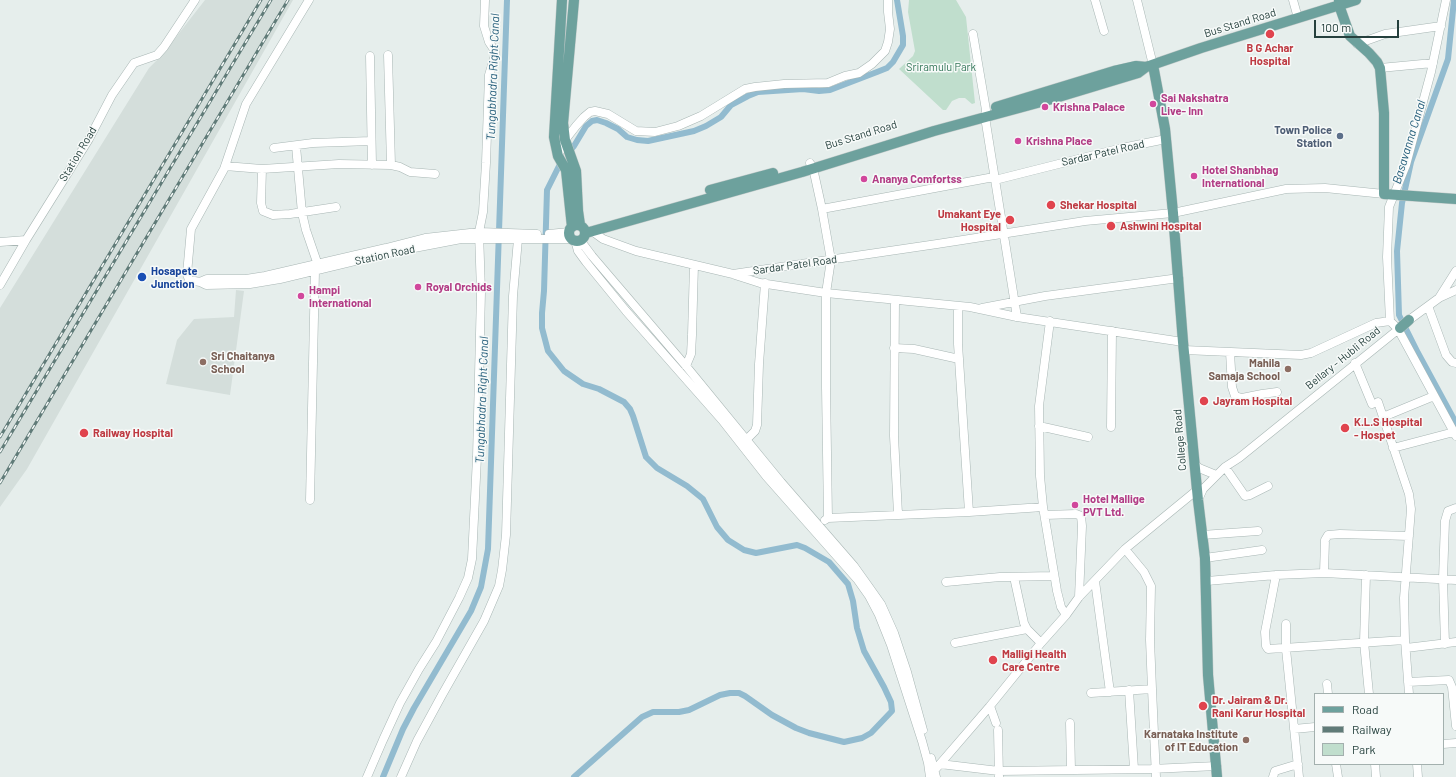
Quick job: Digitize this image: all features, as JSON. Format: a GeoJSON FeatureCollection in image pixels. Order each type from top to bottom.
{"type":"FeatureCollection","features":[{"type":"Feature","properties":{"kind":"main road"},"geometry":{"type":"LineString","coordinates":[[562,0],[554,137],[559,157],[570,169]]}},
{"type":"Feature","properties":{"kind":"main road"},"geometry":{"type":"LineString","coordinates":[[574,0],[563,124],[579,233]]}},
{"type":"Feature","properties":{"kind":"main road","name":"Bus Stand Road"},"geometry":{"type":"LineString","coordinates":[[579,233],[726,186],[812,166],[986,114],[1114,71],[1136,66],[1149,66],[1298,18],[1339,3],[1356,0]]}},
{"type":"Feature","properties":{"kind":"main road"},"geometry":{"type":"LineString","coordinates":[[1339,3],[1350,36],[1357,44],[1369,53],[1380,68],[1392,194],[1456,199]]}},
{"type":"Feature","properties":{"kind":"main road","name":"College Road"},"geometry":{"type":"LineString","coordinates":[[1149,66],[1160,100],[1166,139],[1197,490],[1207,581],[1208,675],[1217,777]]}},
{"type":"Feature","properties":{"kind":"main road","name":"Bellary - Hubli Road"},"geometry":{"type":"LineString","coordinates":[[1399,328],[1409,320]]}},
{"type":"Feature","properties":{"kind":"street","name":"Station Road"},"geometry":{"type":"LineString","coordinates":[[0,285],[26,240],[89,140],[112,95],[134,63],[157,55],[164,47],[195,0]]}},
{"type":"Feature","properties":{"kind":"street","name":"Station Road"},"geometry":{"type":"LineString","coordinates":[[309,0],[246,104],[225,166],[191,229],[188,277],[190,281],[200,282],[207,279],[246,279],[317,268],[425,238],[481,235]]}},
{"type":"Feature","properties":{"kind":"street"},"geometry":{"type":"LineString","coordinates":[[368,777],[400,703],[436,642],[459,598],[470,569],[474,536],[477,457],[482,212],[486,163],[489,75],[495,55],[495,51],[489,42],[484,26],[485,0]]}},
{"type":"Feature","properties":{"kind":"street"},"geometry":{"type":"LineString","coordinates":[[559,157],[566,143],[584,117],[595,111],[608,114],[622,124],[636,131],[655,132],[678,126],[701,116],[745,89],[755,86],[828,83],[845,76],[859,73],[872,64],[885,50],[890,29],[888,0]]}},
{"type":"Feature","properties":{"kind":"street"},"geometry":{"type":"LineString","coordinates":[[1095,0],[1104,31]]}},
{"type":"Feature","properties":{"kind":"street"},"geometry":{"type":"LineString","coordinates":[[1137,0],[1149,66]]}},
{"type":"Feature","properties":{"kind":"street"},"geometry":{"type":"LineString","coordinates":[[1294,0],[1298,18]]}},
{"type":"Feature","properties":{"kind":"street"},"geometry":{"type":"LineString","coordinates":[[1390,321],[1387,257],[1389,206],[1392,194],[1406,165],[1433,63],[1446,0]]}},
{"type":"Feature","properties":{"kind":"street"},"geometry":{"type":"LineString","coordinates":[[1357,44],[1385,34],[1441,26]]}},
{"type":"Feature","properties":{"kind":"street"},"geometry":{"type":"LineString","coordinates":[[973,34],[986,114],[994,178],[1017,317]]}},
{"type":"Feature","properties":{"kind":"street"},"geometry":{"type":"LineString","coordinates":[[388,55],[391,165]]}},
{"type":"Feature","properties":{"kind":"street"},"geometry":{"type":"LineString","coordinates":[[370,56],[372,165]]}},
{"type":"Feature","properties":{"kind":"street"},"geometry":{"type":"LineString","coordinates":[[1380,68],[1433,63]]}},
{"type":"Feature","properties":{"kind":"street","name":"Sardar Patel Road"},"geometry":{"type":"LineString","coordinates":[[822,209],[994,178],[1166,139]]}},
{"type":"Feature","properties":{"kind":"street"},"geometry":{"type":"LineString","coordinates":[[274,148],[324,143],[371,141]]}},
{"type":"Feature","properties":{"kind":"street"},"geometry":{"type":"LineString","coordinates":[[296,146],[302,213],[317,268],[310,500]]}},
{"type":"Feature","properties":{"kind":"street"},"geometry":{"type":"LineString","coordinates":[[225,166],[262,168],[391,165],[400,167],[410,172],[435,174]]}},
{"type":"Feature","properties":{"kind":"street"},"geometry":{"type":"LineString","coordinates":[[812,166],[822,209],[830,260],[826,293],[828,518]]}},
{"type":"Feature","properties":{"kind":"street"},"geometry":{"type":"LineString","coordinates":[[262,168],[261,203],[263,211],[276,215],[302,213],[336,207]]}},
{"type":"Feature","properties":{"kind":"street","name":"Sardar Patel Road"},"geometry":{"type":"LineString","coordinates":[[579,233],[603,239],[636,251],[694,266],[733,274],[1085,221],[1173,213],[1286,189],[1325,188],[1392,194]]}},
{"type":"Feature","properties":{"kind":"street"},"geometry":{"type":"LineString","coordinates":[[481,235],[556,237],[579,233]]}},
{"type":"Feature","properties":{"kind":"street"},"geometry":{"type":"LineString","coordinates":[[579,233],[592,256],[854,566],[881,604],[894,633],[907,672],[933,773]]}},
{"type":"Feature","properties":{"kind":"street"},"geometry":{"type":"LineString","coordinates":[[579,233],[578,250],[586,262],[626,311],[722,420],[766,476],[857,579],[869,596],[891,644],[928,763],[933,773]]}},
{"type":"Feature","properties":{"kind":"street"},"geometry":{"type":"LineString","coordinates":[[401,777],[417,742],[442,695],[492,606],[500,580],[506,541],[514,237]]}},
{"type":"Feature","properties":{"kind":"street"},"geometry":{"type":"LineString","coordinates":[[0,242],[26,240]]}},
{"type":"Feature","properties":{"kind":"street"},"geometry":{"type":"LineString","coordinates":[[686,366],[691,354],[694,266]]}},
{"type":"Feature","properties":{"kind":"street","name":"Bellary - Hubli Road"},"geometry":{"type":"LineString","coordinates":[[1409,320],[1439,298],[1456,270]]}},
{"type":"Feature","properties":{"kind":"street"},"geometry":{"type":"LineString","coordinates":[[733,274],[765,284],[826,293],[979,308],[1017,317],[1112,331],[1184,346],[1230,352],[1301,355],[1311,353],[1376,323],[1390,321],[1399,328],[1455,434],[1393,448]]}},
{"type":"Feature","properties":{"kind":"street"},"geometry":{"type":"LineString","coordinates":[[979,308],[1045,296],[1179,278]]}},
{"type":"Feature","properties":{"kind":"street"},"geometry":{"type":"LineString","coordinates":[[746,439],[755,431],[757,425],[765,284]]}},
{"type":"Feature","properties":{"kind":"street"},"geometry":{"type":"LineString","coordinates":[[1439,298],[1456,290]]}},
{"type":"Feature","properties":{"kind":"street"},"geometry":{"type":"LineString","coordinates":[[895,300],[894,436],[898,514]]}},
{"type":"Feature","properties":{"kind":"street"},"geometry":{"type":"LineString","coordinates":[[958,306],[959,359],[969,512]]}},
{"type":"Feature","properties":{"kind":"street"},"geometry":{"type":"LineString","coordinates":[[1428,306],[1446,355],[1452,362],[1456,363]]}},
{"type":"Feature","properties":{"kind":"street"},"geometry":{"type":"LineString","coordinates":[[1050,321],[1039,406],[1040,476],[1054,576],[1060,607],[1066,615]]}},
{"type":"Feature","properties":{"kind":"street","name":"Bellary - Hubli Road"},"geometry":{"type":"LineString","coordinates":[[1198,500],[1204,489],[1225,467],[1399,328]]}},
{"type":"Feature","properties":{"kind":"street"},"geometry":{"type":"LineString","coordinates":[[1111,427],[1112,331]]}},
{"type":"Feature","properties":{"kind":"street"},"geometry":{"type":"LineString","coordinates":[[894,348],[914,349],[959,359]]}},
{"type":"Feature","properties":{"kind":"street"},"geometry":{"type":"LineString","coordinates":[[1230,352],[1232,388],[1235,396],[1242,398],[1277,392]]}},
{"type":"Feature","properties":{"kind":"street"},"geometry":{"type":"LineString","coordinates":[[1355,363],[1383,417],[1409,494],[1411,509],[1404,598],[1409,693]]}},
{"type":"Feature","properties":{"kind":"street"},"geometry":{"type":"LineString","coordinates":[[1383,417],[1434,396]]}},
{"type":"Feature","properties":{"kind":"street"},"geometry":{"type":"LineString","coordinates":[[1039,426],[1088,437]]}},
{"type":"Feature","properties":{"kind":"street"},"geometry":{"type":"LineString","coordinates":[[1195,464],[1199,468],[1216,475]]}},
{"type":"Feature","properties":{"kind":"street"},"geometry":{"type":"LineString","coordinates":[[1225,467],[1245,496],[1268,486]]}},
{"type":"Feature","properties":{"kind":"street"},"geometry":{"type":"LineString","coordinates":[[933,773],[990,706],[1040,643],[1066,615],[1079,597],[1125,549],[1197,490]]}},
{"type":"Feature","properties":{"kind":"street"},"geometry":{"type":"LineString","coordinates":[[1445,644],[1443,579],[1446,514],[1451,509],[1456,508]]}},
{"type":"Feature","properties":{"kind":"street"},"geometry":{"type":"LineString","coordinates":[[818,524],[828,518],[898,514],[1044,511],[1076,514],[1081,516],[1082,526],[1079,597]]}},
{"type":"Feature","properties":{"kind":"street"},"geometry":{"type":"LineString","coordinates":[[1202,534],[1258,531]]}},
{"type":"Feature","properties":{"kind":"street"},"geometry":{"type":"LineString","coordinates":[[1324,573],[1325,540],[1328,536],[1340,534],[1409,536]]}},
{"type":"Feature","properties":{"kind":"street"},"geometry":{"type":"LineString","coordinates":[[1125,549],[1144,572],[1151,586],[1150,640],[1156,773]]}},
{"type":"Feature","properties":{"kind":"street"},"geometry":{"type":"LineString","coordinates":[[1205,558],[1262,550]]}},
{"type":"Feature","properties":{"kind":"street"},"geometry":{"type":"LineString","coordinates":[[1207,581],[1276,575],[1324,573],[1366,574],[1406,578],[1456,580]]}},
{"type":"Feature","properties":{"kind":"street"},"geometry":{"type":"LineString","coordinates":[[1366,574],[1364,642],[1369,693]]}},
{"type":"Feature","properties":{"kind":"street"},"geometry":{"type":"LineString","coordinates":[[1276,575],[1264,638],[1268,650],[1364,642],[1406,644],[1445,644],[1456,642]]}},
{"type":"Feature","properties":{"kind":"street"},"geometry":{"type":"LineString","coordinates":[[946,582],[1014,576],[1054,576]]}},
{"type":"Feature","properties":{"kind":"street"},"geometry":{"type":"LineString","coordinates":[[1014,576],[1023,619],[1027,629],[1040,643]]}},
{"type":"Feature","properties":{"kind":"street"},"geometry":{"type":"LineString","coordinates":[[1095,581],[1110,692]]}},
{"type":"Feature","properties":{"kind":"street"},"geometry":{"type":"LineString","coordinates":[[1286,624],[1286,648],[1299,777]]}},
{"type":"Feature","properties":{"kind":"street"},"geometry":{"type":"LineString","coordinates":[[955,643],[1027,629]]}},
{"type":"Feature","properties":{"kind":"street"},"geometry":{"type":"LineString","coordinates":[[1408,682],[1449,680],[1452,687],[1455,704],[1456,726]]}},
{"type":"Feature","properties":{"kind":"street"},"geometry":{"type":"LineString","coordinates":[[1327,684],[1328,693]]}},
{"type":"Feature","properties":{"kind":"street"},"geometry":{"type":"LineString","coordinates":[[1091,693],[1152,689]]}},
{"type":"Feature","properties":{"kind":"street"},"geometry":{"type":"LineString","coordinates":[[1129,690],[1134,769]]}},
{"type":"Feature","properties":{"kind":"street"},"geometry":{"type":"LineString","coordinates":[[990,706],[997,726],[999,774]]}},
{"type":"Feature","properties":{"kind":"street"},"geometry":{"type":"LineString","coordinates":[[1070,723],[1071,770]]}},
{"type":"Feature","properties":{"kind":"street"},"geometry":{"type":"LineString","coordinates":[[1294,729],[1314,727]]}},
{"type":"Feature","properties":{"kind":"street"},"geometry":{"type":"LineString","coordinates":[[1444,744],[1456,743]]}},
{"type":"Feature","properties":{"kind":"street"},"geometry":{"type":"LineString","coordinates":[[1273,777],[1275,771],[1298,764]]}},
{"type":"Feature","properties":{"kind":"street"},"geometry":{"type":"LineString","coordinates":[[1336,765],[1338,777]]}},
{"type":"Feature","properties":{"kind":"street"},"geometry":{"type":"LineString","coordinates":[[1375,765],[1376,777]]}},
{"type":"Feature","properties":{"kind":"street"},"geometry":{"type":"LineString","coordinates":[[1417,765],[1418,777]]}},
{"type":"Feature","properties":{"kind":"street"},"geometry":{"type":"LineString","coordinates":[[933,773],[999,774],[1071,770],[1134,769],[1156,773],[1216,766]]}},
{"type":"Feature","properties":{"kind":"shaded area"},"geometry":{"type":"Polygon","coordinates":[[[205,0],[293,0],[27,469],[0,507],[0,308],[149,68],[162,55],[205,0]]]}},
{"type":"Feature","properties":{"kind":"shaded area","name":"Sri Chaitanya School"},"geometry":{"type":"Polygon","coordinates":[[[236,290],[244,291],[230,395],[166,384],[177,340],[194,319],[234,317],[236,290]]]}},
{"type":"Feature","properties":{"kind":"green space","name":"Sriramulu Park"},"geometry":{"type":"Polygon","coordinates":[[[909,0],[956,0],[966,17],[975,103],[972,104],[965,98],[959,98],[952,101],[946,110],[943,110],[899,69],[913,56],[915,51],[908,12],[909,0]]]}},
{"type":"Feature","properties":{"kind":"waterway","name":"Tungabhadra Right Canal"},"geometry":{"type":"LineString","coordinates":[[383,777],[403,729],[414,708],[471,611],[481,587],[488,549],[507,0]]}},
{"type":"Feature","properties":{"kind":"waterway"},"geometry":{"type":"LineString","coordinates":[[568,153],[586,126],[592,121],[597,120],[606,123],[618,129],[627,137],[648,141],[694,131],[706,126],[721,117],[731,105],[758,92],[803,89],[819,91],[830,90],[887,68],[893,62],[903,45],[897,0]]}},
{"type":"Feature","properties":{"kind":"waterway","name":"Basavanna Canal"},"geometry":{"type":"LineString","coordinates":[[1454,0],[1448,59],[1411,162],[1402,203],[1397,251],[1399,315],[1456,423]]}},
{"type":"Feature","properties":{"kind":"waterway"},"geometry":{"type":"LineString","coordinates":[[562,160],[547,190],[542,328],[548,351],[564,371],[583,384],[599,389],[624,402],[630,409],[633,416],[646,457],[657,468],[687,486],[703,499],[717,527],[728,540],[744,550],[756,553],[797,545],[829,562],[848,584],[853,601],[857,628],[864,651],[884,687],[891,702],[892,711],[871,733],[862,738],[844,742],[796,728],[772,715],[739,693],[720,695],[689,710],[679,712],[653,712],[642,717],[574,777]]}},
{"type":"Feature","properties":{"kind":"railway"},"geometry":{"type":"LineString","coordinates":[[0,437],[261,0]]}},
{"type":"Feature","properties":{"kind":"railway"},"geometry":{"type":"LineString","coordinates":[[0,452],[271,0]]}},
{"type":"Feature","properties":{"kind":"railway"},"geometry":{"type":"LineString","coordinates":[[0,483],[288,0]]}},
{"type":"Feature","properties":{"kind":"place","name":"B G Achar Hospital"},"geometry":{"type":"Point","coordinates":[1270,34]}},
{"type":"Feature","properties":{"kind":"place","name":"Sai Nakshatra Live- Inn"},"geometry":{"type":"Point","coordinates":[1153,104]}},
{"type":"Feature","properties":{"kind":"place","name":"Krishna Palace"},"geometry":{"type":"Point","coordinates":[1045,107]}},
{"type":"Feature","properties":{"kind":"place","name":"Town Police Station"},"geometry":{"type":"Point","coordinates":[1340,136]}},
{"type":"Feature","properties":{"kind":"place","name":"Krishna Place"},"geometry":{"type":"Point","coordinates":[1018,141]}},
{"type":"Feature","properties":{"kind":"place","name":"Hotel Shanbhag International"},"geometry":{"type":"Point","coordinates":[1194,176]}},
{"type":"Feature","properties":{"kind":"place","name":"Ananya Comfortss"},"geometry":{"type":"Point","coordinates":[864,179]}},
{"type":"Feature","properties":{"kind":"place","name":"Shekar Hospital"},"geometry":{"type":"Point","coordinates":[1051,205]}},
{"type":"Feature","properties":{"kind":"place","name":"Umakant Eye Hospital"},"geometry":{"type":"Point","coordinates":[1010,220]}},
{"type":"Feature","properties":{"kind":"place","name":"Ashwini Hospital"},"geometry":{"type":"Point","coordinates":[1111,226]}},
{"type":"Feature","properties":{"kind":"place","name":"Hosapete Junction"},"geometry":{"type":"Point","coordinates":[142,277]}},
{"type":"Feature","properties":{"kind":"place","name":"Royal Orchids"},"geometry":{"type":"Point","coordinates":[418,287]}},
{"type":"Feature","properties":{"kind":"place","name":"Hampi International"},"geometry":{"type":"Point","coordinates":[301,296]}},
{"type":"Feature","properties":{"kind":"place","name":"Sri Chaitanya School"},"geometry":{"type":"Point","coordinates":[203,362]}},
{"type":"Feature","properties":{"kind":"place","name":"Mahila Samaja School"},"geometry":{"type":"Point","coordinates":[1288,369]}},
{"type":"Feature","properties":{"kind":"place","name":"Jayram Hospital"},"geometry":{"type":"Point","coordinates":[1204,401]}},
{"type":"Feature","properties":{"kind":"place","name":"K.L.S Hospital - Hospet"},"geometry":{"type":"Point","coordinates":[1345,428]}},
{"type":"Feature","properties":{"kind":"place","name":"Railway Hospital"},"geometry":{"type":"Point","coordinates":[84,433]}},
{"type":"Feature","properties":{"kind":"place","name":"Hotel Mallige PVT Ltd."},"geometry":{"type":"Point","coordinates":[1075,505]}},
{"type":"Feature","properties":{"kind":"place","name":"Malligi Health Care Centre"},"geometry":{"type":"Point","coordinates":[993,660]}},
{"type":"Feature","properties":{"kind":"place","name":"Dr. Jairam & Dr. Rani Karur Hospital"},"geometry":{"type":"Point","coordinates":[1203,706]}},
{"type":"Feature","properties":{"kind":"place","name":"Karnataka Institute of IT Education"},"geometry":{"type":"Point","coordinates":[1246,740]}}]}
